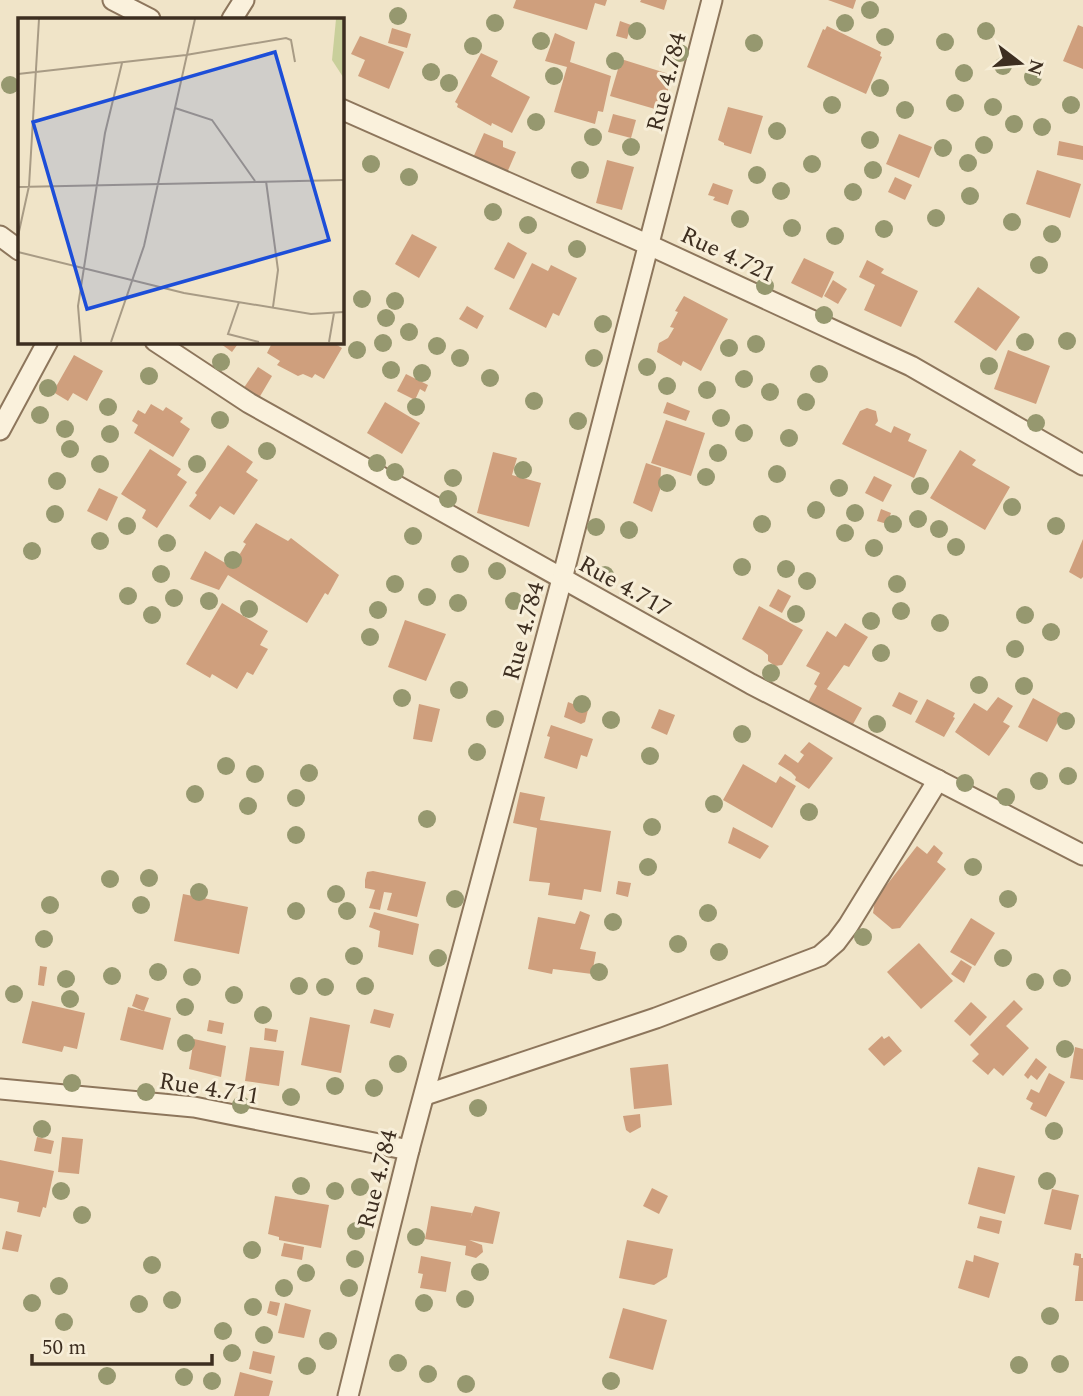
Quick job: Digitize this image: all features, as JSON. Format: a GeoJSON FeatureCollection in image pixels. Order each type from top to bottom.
{"type":"FeatureCollection","features":[{"type":"Feature","properties":{"kind":"street"},"geometry":{"type":"LineString","coordinates":[[113,0],[148,18]]}},
{"type":"Feature","properties":{"kind":"street"},"geometry":{"type":"LineString","coordinates":[[233,18],[244,0]]}},
{"type":"Feature","properties":{"kind":"street","name":"Rue 4.784"},"geometry":{"type":"LineString","coordinates":[[348,1396],[409,1150],[562,579],[712,0]]}},
{"type":"Feature","properties":{"kind":"street","name":"Rue 4.721"},"geometry":{"type":"LineString","coordinates":[[343,110],[649,245],[911,366],[1083,465]]}},
{"type":"Feature","properties":{"kind":"street"},"geometry":{"type":"LineString","coordinates":[[0,236],[18,249]]}},
{"type":"Feature","properties":{"kind":"street"},"geometry":{"type":"LineString","coordinates":[[0,430],[47,343]]}},
{"type":"Feature","properties":{"kind":"street","name":"Rue 4.717"},"geometry":{"type":"LineString","coordinates":[[158,343],[249,403],[751,684],[1083,855]]}},
{"type":"Feature","properties":{"kind":"street"},"geometry":{"type":"LineString","coordinates":[[425,1095],[656,1018],[820,956],[836,942],[848,926],[938,780]]}},
{"type":"Feature","properties":{"kind":"street","name":"Rue 4.711"},"geometry":{"type":"LineString","coordinates":[[0,1089],[194,1107],[409,1150]]}},
{"type":"Feature","properties":{"kind":"building"},"geometry":{"type":"Polygon","coordinates":[[[516,0],[607,0],[605,6],[595,3],[587,30],[513,8],[516,0]]]}},
{"type":"Feature","properties":{"kind":"building"},"geometry":{"type":"Polygon","coordinates":[[[667,0],[664,10],[640,2],[667,0]]]}},
{"type":"Feature","properties":{"kind":"building"},"geometry":{"type":"Polygon","coordinates":[[[828,0],[856,0],[853,9],[828,0]]]}},
{"type":"Feature","properties":{"kind":"building"},"geometry":{"type":"Polygon","coordinates":[[[620,21],[631,25],[627,39],[616,36],[620,21]]]}},
{"type":"Feature","properties":{"kind":"building"},"geometry":{"type":"Polygon","coordinates":[[[1078,25],[1083,27],[1083,69],[1063,61],[1078,25]]]}},
{"type":"Feature","properties":{"kind":"building"},"geometry":{"type":"Polygon","coordinates":[[[827,26],[881,52],[882,57],[866,94],[807,67],[823,29],[827,26]]]}},
{"type":"Feature","properties":{"kind":"building"},"geometry":{"type":"Polygon","coordinates":[[[392,28],[411,34],[407,48],[388,43],[392,28]]]}},
{"type":"Feature","properties":{"kind":"building"},"geometry":{"type":"Polygon","coordinates":[[[555,33],[575,42],[570,62],[611,76],[603,112],[598,111],[595,124],[554,112],[567,67],[545,61],[555,33]]]}},
{"type":"Feature","properties":{"kind":"building"},"geometry":{"type":"Polygon","coordinates":[[[360,36],[404,52],[389,89],[358,76],[365,60],[351,54],[360,36]]]}},
{"type":"Feature","properties":{"kind":"building"},"geometry":{"type":"Polygon","coordinates":[[[481,53],[498,61],[491,76],[530,97],[512,133],[492,123],[491,126],[457,107],[455,102],[481,53]]]}},
{"type":"Feature","properties":{"kind":"building"},"geometry":{"type":"Polygon","coordinates":[[[621,59],[672,75],[662,111],[610,96],[621,59]]]}},
{"type":"Feature","properties":{"kind":"building"},"geometry":{"type":"Polygon","coordinates":[[[728,107],[763,116],[751,154],[724,145],[718,140],[728,107]]]}},
{"type":"Feature","properties":{"kind":"building"},"geometry":{"type":"Polygon","coordinates":[[[613,114],[636,120],[631,138],[608,132],[613,114]]]}},
{"type":"Feature","properties":{"kind":"building"},"geometry":{"type":"Polygon","coordinates":[[[484,133],[503,141],[503,147],[516,152],[506,175],[472,160],[484,133]]]}},
{"type":"Feature","properties":{"kind":"building"},"geometry":{"type":"Polygon","coordinates":[[[899,134],[932,147],[919,178],[886,164],[899,134]]]}},
{"type":"Feature","properties":{"kind":"building"},"geometry":{"type":"Polygon","coordinates":[[[1059,141],[1083,146],[1083,160],[1057,155],[1059,141]]]}},
{"type":"Feature","properties":{"kind":"building"},"geometry":{"type":"Polygon","coordinates":[[[607,160],[634,167],[622,210],[596,203],[607,160]]]}},
{"type":"Feature","properties":{"kind":"building"},"geometry":{"type":"Polygon","coordinates":[[[1037,170],[1081,184],[1070,218],[1026,204],[1037,170]]]}},
{"type":"Feature","properties":{"kind":"building"},"geometry":{"type":"Polygon","coordinates":[[[895,177],[912,185],[905,200],[888,192],[895,177]]]}},
{"type":"Feature","properties":{"kind":"building"},"geometry":{"type":"Polygon","coordinates":[[[713,183],[733,190],[728,205],[713,200],[715,197],[708,195],[713,183]]]}},
{"type":"Feature","properties":{"kind":"building"},"geometry":{"type":"Polygon","coordinates":[[[412,234],[437,247],[419,278],[395,264],[412,234]]]}},
{"type":"Feature","properties":{"kind":"building"},"geometry":{"type":"Polygon","coordinates":[[[508,242],[527,253],[514,279],[494,269],[508,242]]]}},
{"type":"Feature","properties":{"kind":"building"},"geometry":{"type":"Polygon","coordinates":[[[804,258],[834,272],[822,298],[791,283],[804,258]]]}},
{"type":"Feature","properties":{"kind":"building"},"geometry":{"type":"Polygon","coordinates":[[[867,260],[884,269],[881,273],[918,291],[901,327],[864,310],[875,285],[859,277],[867,260]]]}},
{"type":"Feature","properties":{"kind":"building"},"geometry":{"type":"Polygon","coordinates":[[[532,263],[548,271],[551,265],[577,278],[559,316],[553,313],[546,328],[509,309],[532,263]]]}},
{"type":"Feature","properties":{"kind":"building"},"geometry":{"type":"Polygon","coordinates":[[[833,280],[847,289],[838,304],[824,296],[833,280]]]}},
{"type":"Feature","properties":{"kind":"building"},"geometry":{"type":"Polygon","coordinates":[[[978,287],[1020,317],[996,351],[954,322],[978,287]]]}},
{"type":"Feature","properties":{"kind":"building"},"geometry":{"type":"Polygon","coordinates":[[[684,296],[728,319],[701,371],[683,361],[681,366],[657,352],[659,343],[668,338],[674,328],[670,327],[684,296]]]}},
{"type":"Feature","properties":{"kind":"building"},"geometry":{"type":"Polygon","coordinates":[[[467,306],[484,316],[477,329],[459,319],[467,306]]]}},
{"type":"Feature","properties":{"kind":"building"},"geometry":{"type":"Polygon","coordinates":[[[220,343],[239,343],[232,352],[220,343]]]}},
{"type":"Feature","properties":{"kind":"building"},"geometry":{"type":"Polygon","coordinates":[[[272,343],[333,343],[342,348],[324,379],[315,374],[312,378],[303,374],[298,376],[277,365],[280,361],[267,353],[272,343]]]}},
{"type":"Feature","properties":{"kind":"building"},"geometry":{"type":"Polygon","coordinates":[[[1008,350],[1050,366],[1036,404],[994,389],[1008,350]]]}},
{"type":"Feature","properties":{"kind":"building"},"geometry":{"type":"Polygon","coordinates":[[[74,355],[103,371],[87,401],[73,393],[68,401],[53,392],[74,355]]]}},
{"type":"Feature","properties":{"kind":"building"},"geometry":{"type":"Polygon","coordinates":[[[258,367],[272,376],[259,398],[243,389],[258,367]]]}},
{"type":"Feature","properties":{"kind":"building"},"geometry":{"type":"Polygon","coordinates":[[[406,374],[428,385],[425,392],[420,389],[415,400],[397,391],[406,374]]]}},
{"type":"Feature","properties":{"kind":"building"},"geometry":{"type":"Polygon","coordinates":[[[385,402],[420,423],[402,454],[367,433],[385,402]]]}},
{"type":"Feature","properties":{"kind":"building"},"geometry":{"type":"Polygon","coordinates":[[[667,402],[690,411],[686,421],[663,413],[667,402]]]}},
{"type":"Feature","properties":{"kind":"building"},"geometry":{"type":"Polygon","coordinates":[[[151,404],[163,411],[166,407],[183,418],[180,422],[190,429],[173,457],[134,433],[138,425],[132,421],[138,410],[145,414],[151,404]]]}},
{"type":"Feature","properties":{"kind":"building"},"geometry":{"type":"Polygon","coordinates":[[[867,408],[876,411],[878,421],[875,425],[891,433],[894,426],[911,434],[908,441],[927,450],[914,478],[842,444],[860,411],[867,408]]]}},
{"type":"Feature","properties":{"kind":"building"},"geometry":{"type":"Polygon","coordinates":[[[666,420],[705,433],[691,476],[651,463],[666,420]]]}},
{"type":"Feature","properties":{"kind":"building"},"geometry":{"type":"Polygon","coordinates":[[[228,445],[253,462],[246,472],[258,480],[234,515],[220,506],[210,520],[189,506],[228,445]]]}},
{"type":"Feature","properties":{"kind":"building"},"geometry":{"type":"Polygon","coordinates":[[[150,449],[181,469],[177,475],[187,482],[157,528],[142,518],[146,510],[121,494],[150,449]]]}},
{"type":"Feature","properties":{"kind":"building"},"geometry":{"type":"Polygon","coordinates":[[[960,450],[976,460],[972,465],[1010,487],[985,530],[930,498],[960,450]]]}},
{"type":"Feature","properties":{"kind":"building"},"geometry":{"type":"Polygon","coordinates":[[[493,452],[517,458],[512,475],[541,483],[529,527],[477,513],[493,452]]]}},
{"type":"Feature","properties":{"kind":"building"},"geometry":{"type":"Polygon","coordinates":[[[646,463],[661,468],[660,490],[652,512],[633,503],[646,463]]]}},
{"type":"Feature","properties":{"kind":"building"},"geometry":{"type":"Polygon","coordinates":[[[874,476],[892,485],[883,502],[865,493],[874,476]]]}},
{"type":"Feature","properties":{"kind":"building"},"geometry":{"type":"Polygon","coordinates":[[[99,488],[118,497],[107,521],[87,511],[99,488]]]}},
{"type":"Feature","properties":{"kind":"building"},"geometry":{"type":"Polygon","coordinates":[[[881,509],[891,513],[887,524],[877,521],[881,509]]]}},
{"type":"Feature","properties":{"kind":"building"},"geometry":{"type":"Polygon","coordinates":[[[256,523],[288,541],[291,538],[339,575],[307,623],[228,575],[219,590],[190,579],[205,551],[232,567],[246,544],[243,542],[256,523]]]}},
{"type":"Feature","properties":{"kind":"building"},"geometry":{"type":"Polygon","coordinates":[[[1083,539],[1083,577],[1081,579],[1069,572],[1083,539]]]}},
{"type":"Feature","properties":{"kind":"building"},"geometry":{"type":"Polygon","coordinates":[[[778,589],[791,596],[782,613],[769,606],[778,589]]]}},
{"type":"Feature","properties":{"kind":"building"},"geometry":{"type":"Polygon","coordinates":[[[222,603],[268,631],[260,645],[268,649],[253,675],[247,672],[237,689],[212,674],[210,678],[186,664],[222,603]]]}},
{"type":"Feature","properties":{"kind":"building"},"geometry":{"type":"Polygon","coordinates":[[[759,606],[803,630],[782,665],[775,666],[768,661],[768,655],[762,650],[742,639],[759,606]]]}},
{"type":"Feature","properties":{"kind":"building"},"geometry":{"type":"Polygon","coordinates":[[[405,620],[446,634],[426,681],[388,667],[405,620]]]}},
{"type":"Feature","properties":{"kind":"building"},"geometry":{"type":"Polygon","coordinates":[[[845,623],[868,637],[849,667],[844,665],[827,689],[862,708],[852,726],[808,702],[817,686],[814,684],[820,673],[806,666],[827,631],[836,637],[845,623]]]}},
{"type":"Feature","properties":{"kind":"building"},"geometry":{"type":"Polygon","coordinates":[[[899,692],[918,701],[911,715],[892,706],[899,692]]]}},
{"type":"Feature","properties":{"kind":"building"},"geometry":{"type":"Polygon","coordinates":[[[998,697],[1013,706],[1003,722],[1010,726],[989,756],[955,732],[974,703],[987,711],[998,697]]]}},
{"type":"Feature","properties":{"kind":"building"},"geometry":{"type":"Polygon","coordinates":[[[1033,698],[1062,714],[1047,742],[1018,727],[1033,698]]]}},
{"type":"Feature","properties":{"kind":"building"},"geometry":{"type":"Polygon","coordinates":[[[927,699],[955,713],[944,737],[915,722],[927,699]]]}},
{"type":"Feature","properties":{"kind":"building"},"geometry":{"type":"Polygon","coordinates":[[[568,702],[588,710],[585,722],[581,724],[564,717],[568,702]]]}},
{"type":"Feature","properties":{"kind":"building"},"geometry":{"type":"Polygon","coordinates":[[[419,704],[440,709],[432,742],[413,739],[419,704]]]}},
{"type":"Feature","properties":{"kind":"building"},"geometry":{"type":"Polygon","coordinates":[[[659,709],[675,715],[667,735],[651,728],[659,709]]]}},
{"type":"Feature","properties":{"kind":"building"},"geometry":{"type":"Polygon","coordinates":[[[551,725],[593,739],[587,757],[581,755],[577,769],[544,758],[551,725]]]}},
{"type":"Feature","properties":{"kind":"building"},"geometry":{"type":"Polygon","coordinates":[[[809,742],[833,758],[809,789],[778,764],[785,754],[798,763],[804,755],[800,752],[809,742]]]}},
{"type":"Feature","properties":{"kind":"building"},"geometry":{"type":"Polygon","coordinates":[[[743,764],[776,783],[780,776],[796,786],[772,828],[723,800],[743,764]]]}},
{"type":"Feature","properties":{"kind":"building"},"geometry":{"type":"Polygon","coordinates":[[[520,792],[545,797],[540,820],[611,831],[601,892],[584,889],[582,900],[548,895],[550,883],[529,881],[537,828],[513,823],[520,792]]]}},
{"type":"Feature","properties":{"kind":"building"},"geometry":{"type":"Polygon","coordinates":[[[733,827],[769,846],[760,859],[728,843],[733,827]]]}},
{"type":"Feature","properties":{"kind":"building"},"geometry":{"type":"Polygon","coordinates":[[[934,845],[943,853],[937,862],[946,869],[900,928],[892,929],[873,913],[875,900],[917,846],[927,854],[934,845]]]}},
{"type":"Feature","properties":{"kind":"building"},"geometry":{"type":"Polygon","coordinates":[[[367,872],[426,882],[417,917],[387,910],[392,893],[384,892],[380,910],[369,908],[375,890],[365,888],[365,880],[367,872]]]}},
{"type":"Feature","properties":{"kind":"building"},"geometry":{"type":"Polygon","coordinates":[[[618,881],[631,883],[628,897],[616,894],[618,881]]]}},
{"type":"Feature","properties":{"kind":"building"},"geometry":{"type":"Polygon","coordinates":[[[183,894],[248,907],[239,954],[174,941],[183,894]]]}},
{"type":"Feature","properties":{"kind":"building"},"geometry":{"type":"Polygon","coordinates":[[[580,911],[590,915],[580,949],[596,952],[592,974],[553,969],[552,974],[528,969],[538,917],[575,924],[580,911]]]}},
{"type":"Feature","properties":{"kind":"building"},"geometry":{"type":"Polygon","coordinates":[[[374,912],[419,924],[413,955],[378,947],[380,931],[369,927],[374,912]]]}},
{"type":"Feature","properties":{"kind":"building"},"geometry":{"type":"Polygon","coordinates":[[[971,918],[995,933],[975,966],[950,952],[971,918]]]}},
{"type":"Feature","properties":{"kind":"building"},"geometry":{"type":"Polygon","coordinates":[[[919,943],[953,981],[921,1009],[887,972],[919,943]]]}},
{"type":"Feature","properties":{"kind":"building"},"geometry":{"type":"Polygon","coordinates":[[[961,960],[972,967],[964,983],[951,974],[961,960]]]}},
{"type":"Feature","properties":{"kind":"building"},"geometry":{"type":"Polygon","coordinates":[[[40,966],[47,967],[44,986],[38,985],[40,966]]]}},
{"type":"Feature","properties":{"kind":"building"},"geometry":{"type":"Polygon","coordinates":[[[136,994],[149,998],[144,1011],[132,1006],[136,994]]]}},
{"type":"Feature","properties":{"kind":"building"},"geometry":{"type":"Polygon","coordinates":[[[1014,1000],[1023,1009],[1006,1026],[1029,1048],[1003,1076],[994,1068],[988,1075],[972,1061],[979,1054],[970,1045],[1014,1000]]]}},
{"type":"Feature","properties":{"kind":"building"},"geometry":{"type":"Polygon","coordinates":[[[32,1001],[85,1013],[77,1049],[64,1046],[62,1052],[22,1043],[32,1001]]]}},
{"type":"Feature","properties":{"kind":"building"},"geometry":{"type":"Polygon","coordinates":[[[971,1002],[987,1017],[970,1036],[954,1021],[971,1002]]]}},
{"type":"Feature","properties":{"kind":"building"},"geometry":{"type":"Polygon","coordinates":[[[128,1007],[171,1018],[163,1050],[120,1040],[128,1007]]]}},
{"type":"Feature","properties":{"kind":"building"},"geometry":{"type":"Polygon","coordinates":[[[374,1009],[394,1014],[390,1028],[370,1023],[374,1009]]]}},
{"type":"Feature","properties":{"kind":"building"},"geometry":{"type":"Polygon","coordinates":[[[310,1017],[350,1025],[341,1073],[301,1065],[310,1017]]]}},
{"type":"Feature","properties":{"kind":"building"},"geometry":{"type":"Polygon","coordinates":[[[209,1020],[224,1023],[222,1034],[207,1031],[209,1020]]]}},
{"type":"Feature","properties":{"kind":"building"},"geometry":{"type":"Polygon","coordinates":[[[265,1028],[278,1030],[276,1042],[264,1040],[265,1028]]]}},
{"type":"Feature","properties":{"kind":"building"},"geometry":{"type":"Polygon","coordinates":[[[882,1036],[884,1039],[889,1036],[902,1051],[884,1066],[868,1049],[882,1036]]]}},
{"type":"Feature","properties":{"kind":"building"},"geometry":{"type":"Polygon","coordinates":[[[194,1039],[226,1046],[221,1077],[189,1069],[194,1039]]]}},
{"type":"Feature","properties":{"kind":"building"},"geometry":{"type":"Polygon","coordinates":[[[250,1047],[284,1051],[279,1086],[245,1081],[250,1047]]]}},
{"type":"Feature","properties":{"kind":"building"},"geometry":{"type":"Polygon","coordinates":[[[1075,1047],[1083,1049],[1083,1080],[1070,1078],[1075,1047]]]}},
{"type":"Feature","properties":{"kind":"building"},"geometry":{"type":"Polygon","coordinates":[[[1036,1058],[1047,1067],[1037,1080],[1031,1075],[1028,1079],[1024,1075],[1036,1058]]]}},
{"type":"Feature","properties":{"kind":"building"},"geometry":{"type":"Polygon","coordinates":[[[668,1064],[672,1105],[634,1109],[630,1068],[668,1064]]]}},
{"type":"Feature","properties":{"kind":"building"},"geometry":{"type":"Polygon","coordinates":[[[1049,1073],[1065,1082],[1046,1117],[1030,1109],[1033,1103],[1026,1099],[1031,1089],[1039,1093],[1049,1073]]]}},
{"type":"Feature","properties":{"kind":"building"},"geometry":{"type":"Polygon","coordinates":[[[640,1114],[641,1127],[630,1133],[626,1130],[623,1116],[640,1114]]]}},
{"type":"Feature","properties":{"kind":"building"},"geometry":{"type":"Polygon","coordinates":[[[37,1137],[54,1141],[51,1154],[34,1151],[37,1137]]]}},
{"type":"Feature","properties":{"kind":"building"},"geometry":{"type":"Polygon","coordinates":[[[62,1137],[83,1139],[79,1174],[58,1172],[62,1137]]]}},
{"type":"Feature","properties":{"kind":"building"},"geometry":{"type":"Polygon","coordinates":[[[0,1160],[54,1171],[46,1208],[43,1207],[40,1217],[17,1212],[19,1202],[0,1198],[0,1160]]]}},
{"type":"Feature","properties":{"kind":"building"},"geometry":{"type":"Polygon","coordinates":[[[978,1167],[1015,1176],[1005,1214],[968,1204],[978,1167]]]}},
{"type":"Feature","properties":{"kind":"building"},"geometry":{"type":"Polygon","coordinates":[[[652,1188],[668,1196],[659,1214],[643,1206],[652,1188]]]}},
{"type":"Feature","properties":{"kind":"building"},"geometry":{"type":"Polygon","coordinates":[[[1052,1189],[1079,1195],[1071,1230],[1044,1224],[1052,1189]]]}},
{"type":"Feature","properties":{"kind":"building"},"geometry":{"type":"Polygon","coordinates":[[[275,1196],[329,1205],[321,1248],[279,1240],[279,1237],[268,1234],[275,1196]]]}},
{"type":"Feature","properties":{"kind":"building"},"geometry":{"type":"Polygon","coordinates":[[[431,1206],[472,1213],[470,1219],[475,1206],[500,1212],[493,1244],[469,1240],[482,1245],[483,1252],[476,1258],[465,1255],[466,1246],[425,1239],[431,1206]]]}},
{"type":"Feature","properties":{"kind":"building"},"geometry":{"type":"Polygon","coordinates":[[[980,1216],[1002,1221],[999,1234],[977,1228],[980,1216]]]}},
{"type":"Feature","properties":{"kind":"building"},"geometry":{"type":"Polygon","coordinates":[[[6,1231],[22,1235],[18,1252],[2,1249],[6,1231]]]}},
{"type":"Feature","properties":{"kind":"building"},"geometry":{"type":"Polygon","coordinates":[[[627,1240],[673,1249],[667,1277],[654,1285],[619,1278],[627,1240]]]}},
{"type":"Feature","properties":{"kind":"building"},"geometry":{"type":"Polygon","coordinates":[[[284,1243],[304,1247],[302,1260],[281,1256],[284,1243]]]}},
{"type":"Feature","properties":{"kind":"building"},"geometry":{"type":"Polygon","coordinates":[[[1075,1253],[1081,1254],[1083,1258],[1083,1301],[1075,1301],[1079,1266],[1073,1265],[1075,1253]]]}},
{"type":"Feature","properties":{"kind":"building"},"geometry":{"type":"Polygon","coordinates":[[[974,1255],[999,1263],[989,1298],[958,1288],[966,1260],[973,1262],[974,1255]]]}},
{"type":"Feature","properties":{"kind":"building"},"geometry":{"type":"Polygon","coordinates":[[[421,1256],[451,1262],[446,1292],[420,1288],[423,1274],[418,1273],[421,1256]]]}},
{"type":"Feature","properties":{"kind":"building"},"geometry":{"type":"Polygon","coordinates":[[[270,1301],[280,1303],[277,1316],[267,1313],[270,1301]]]}},
{"type":"Feature","properties":{"kind":"building"},"geometry":{"type":"Polygon","coordinates":[[[285,1303],[311,1310],[304,1338],[278,1333],[285,1303]]]}},
{"type":"Feature","properties":{"kind":"building"},"geometry":{"type":"Polygon","coordinates":[[[623,1308],[667,1320],[653,1370],[609,1358],[623,1308]]]}},
{"type":"Feature","properties":{"kind":"building"},"geometry":{"type":"Polygon","coordinates":[[[253,1351],[275,1356],[271,1374],[249,1369],[253,1351]]]}},
{"type":"Feature","properties":{"kind":"building"},"geometry":{"type":"Polygon","coordinates":[[[240,1372],[273,1381],[269,1396],[234,1396],[240,1372]]]}}]}
